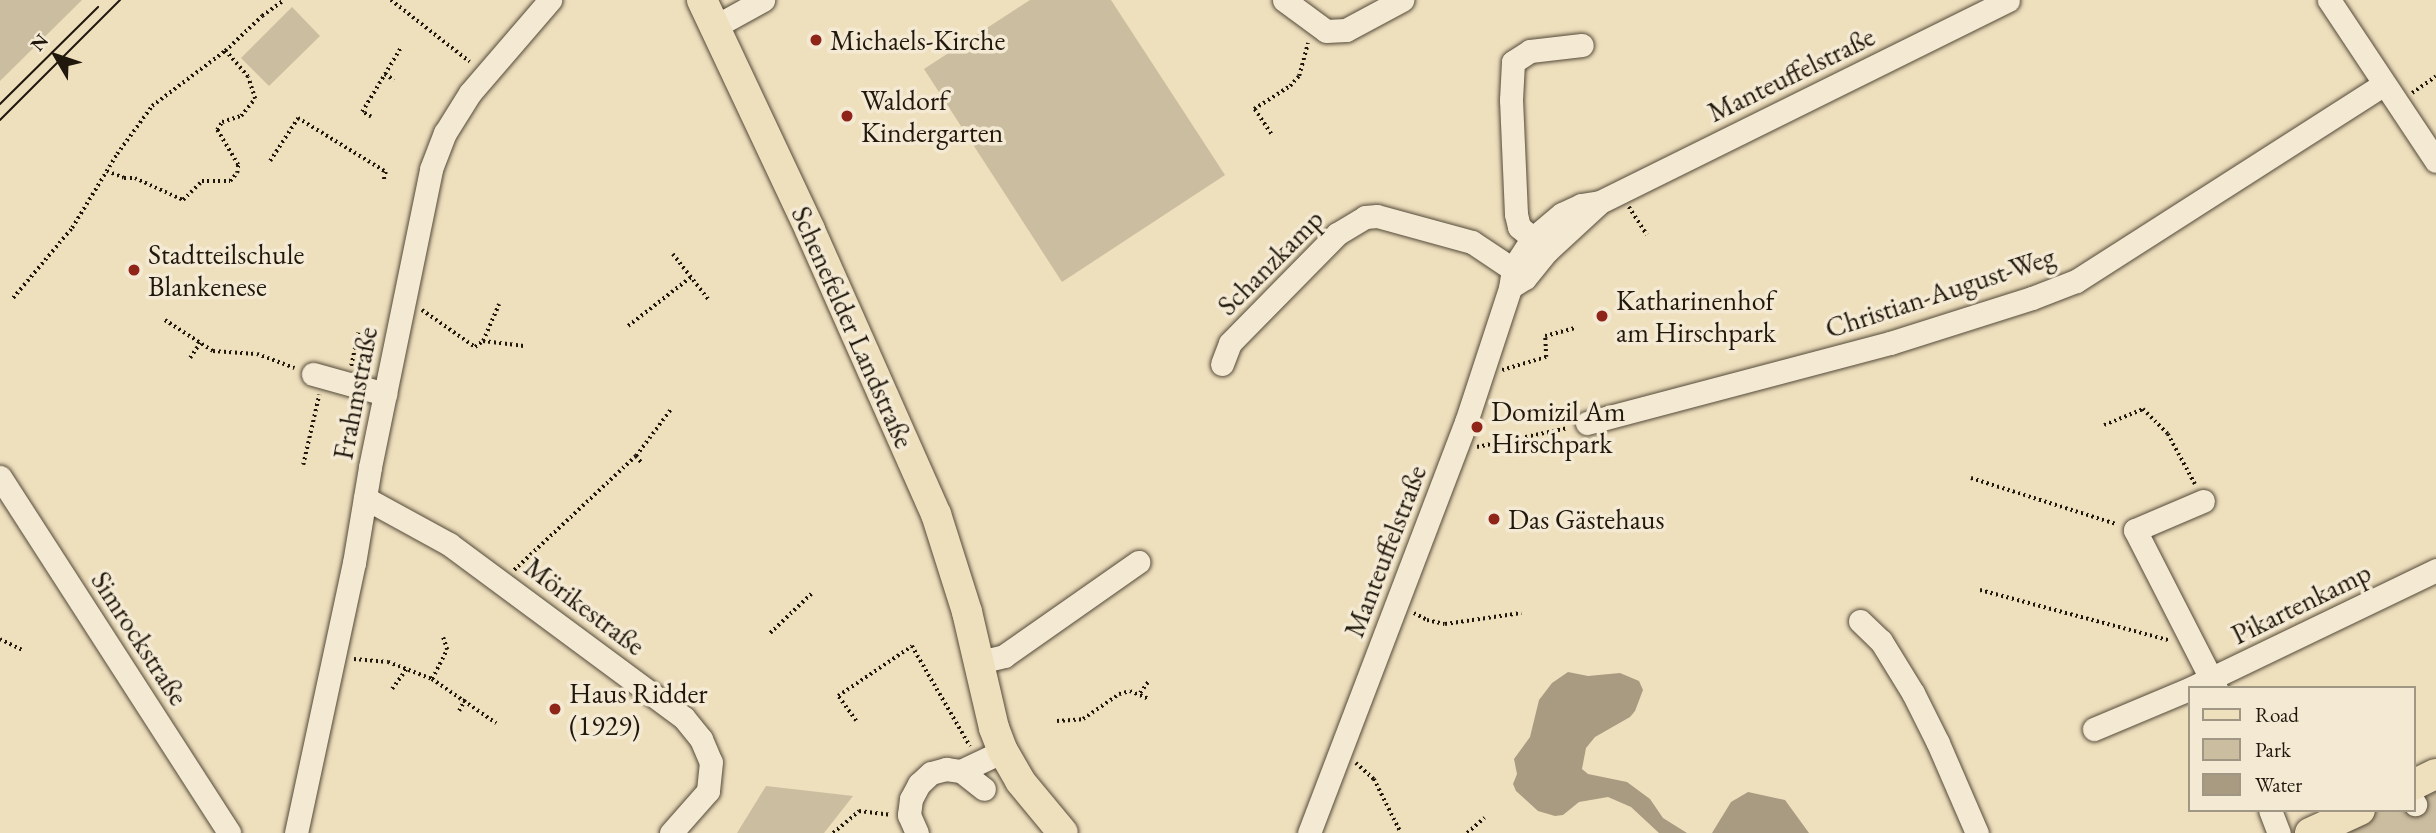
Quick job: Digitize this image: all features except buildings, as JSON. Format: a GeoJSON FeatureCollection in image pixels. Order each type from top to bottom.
{"type":"FeatureCollection","features":[{"type":"Feature","properties":{"kind":"main road","name":"Schenefelder Landstraße"},"geometry":{"type":"LineString","coordinates":[[702,0],[936,514],[967,611],[994,728],[1003,751],[1020,781],[1063,833]]}},
{"type":"Feature","properties":{"kind":"main road"},"geometry":{"type":"LineString","coordinates":[[2415,796],[2436,774]]}},
{"type":"Feature","properties":{"kind":"main road"},"geometry":{"type":"LineString","coordinates":[[2310,833],[2356,812]]}},
{"type":"Feature","properties":{"kind":"street","name":"Frahmstraße"},"geometry":{"type":"LineString","coordinates":[[296,833],[354,563],[431,169],[445,134],[485,74],[550,0]]}},
{"type":"Feature","properties":{"kind":"street"},"geometry":{"type":"LineString","coordinates":[[716,26],[763,0]]}},
{"type":"Feature","properties":{"kind":"street"},"geometry":{"type":"LineString","coordinates":[[1284,0],[1326,31],[1346,30],[1402,0]]}},
{"type":"Feature","properties":{"kind":"street","name":"Manteuffelstraße"},"geometry":{"type":"LineString","coordinates":[[1309,833],[1466,422],[1516,278],[1563,214],[1581,205],[1600,201],[2008,0]]}},
{"type":"Feature","properties":{"kind":"street"},"geometry":{"type":"LineString","coordinates":[[2329,0],[2436,161]]}},
{"type":"Feature","properties":{"kind":"street"},"geometry":{"type":"LineString","coordinates":[[1540,245],[1520,227],[1516,214],[1511,100],[1513,62],[1530,51],[1582,45]]}},
{"type":"Feature","properties":{"kind":"street","name":"Christian-August-Weg"},"geometry":{"type":"LineString","coordinates":[[1587,423],[1890,343],[2032,298],[2076,281],[2383,85]]}},
{"type":"Feature","properties":{"kind":"street","name":"Schanzkamp"},"geometry":{"type":"LineString","coordinates":[[1222,364],[1230,343],[1337,234],[1365,217],[1377,216],[1453,235],[1488,250],[1516,278]]}},
{"type":"Feature","properties":{"kind":"street"},"geometry":{"type":"LineString","coordinates":[[318,376],[349,377],[385,394]]}},
{"type":"Feature","properties":{"kind":"street","name":"Simrockstraße"},"geometry":{"type":"LineString","coordinates":[[0,477],[229,833]]}},
{"type":"Feature","properties":{"kind":"street","name":"Mörikestraße"},"geometry":{"type":"LineString","coordinates":[[365,498],[449,544],[684,718],[701,738],[711,762],[708,792],[671,833]]}},
{"type":"Feature","properties":{"kind":"street"},"geometry":{"type":"LineString","coordinates":[[2202,686],[2196,648],[2136,530],[2203,501]]}},
{"type":"Feature","properties":{"kind":"street"},"geometry":{"type":"LineString","coordinates":[[979,662],[1004,656],[1138,562]]}},
{"type":"Feature","properties":{"kind":"street","name":"Pikartenkamp"},"geometry":{"type":"LineString","coordinates":[[2202,686],[2436,570]]}},
{"type":"Feature","properties":{"kind":"street"},"geometry":{"type":"LineString","coordinates":[[1860,621],[1881,641],[1913,693],[1977,833]]}},
{"type":"Feature","properties":{"kind":"street","name":"Pikartenkamp"},"geometry":{"type":"LineString","coordinates":[[2094,729],[2188,692]]}},
{"type":"Feature","properties":{"kind":"street"},"geometry":{"type":"LineString","coordinates":[[913,824],[911,799],[919,784],[931,773],[1003,751]]}},
{"type":"Feature","properties":{"kind":"street"},"geometry":{"type":"LineString","coordinates":[[967,762],[984,789]]}},
{"type":"Feature","properties":{"kind":"street"},"geometry":{"type":"LineString","coordinates":[[2271,812],[2279,833]]}},
{"type":"Feature","properties":{"kind":"path"},"geometry":{"type":"LineString","coordinates":[[13,298],[72,228],[152,106],[225,51],[262,16],[284,0]]}},
{"type":"Feature","properties":{"kind":"path"},"geometry":{"type":"LineString","coordinates":[[391,0],[485,74]]}},
{"type":"Feature","properties":{"kind":"path"},"geometry":{"type":"LineString","coordinates":[[1271,134],[1254,109],[1290,86],[1299,76],[1314,22]]}},
{"type":"Feature","properties":{"kind":"path"},"geometry":{"type":"LineString","coordinates":[[371,117],[362,112],[400,49]]}},
{"type":"Feature","properties":{"kind":"path"},"geometry":{"type":"LineString","coordinates":[[107,171],[135,178],[183,200],[195,184],[202,181],[230,181],[237,173],[238,165],[217,130],[222,122],[249,109],[255,99],[248,77],[225,51]]}},
{"type":"Feature","properties":{"kind":"path"},"geometry":{"type":"LineString","coordinates":[[385,74],[394,80]]}},
{"type":"Feature","properties":{"kind":"path"},"geometry":{"type":"LineString","coordinates":[[2407,96],[2436,76]]}},
{"type":"Feature","properties":{"kind":"path"},"geometry":{"type":"LineString","coordinates":[[270,161],[298,118],[386,172],[384,180]]}},
{"type":"Feature","properties":{"kind":"path"},"geometry":{"type":"LineString","coordinates":[[1627,203],[1647,235]]}},
{"type":"Feature","properties":{"kind":"path"},"geometry":{"type":"LineString","coordinates":[[673,254],[709,300]]}},
{"type":"Feature","properties":{"kind":"path"},"geometry":{"type":"LineString","coordinates":[[628,326],[691,277]]}},
{"type":"Feature","properties":{"kind":"path"},"geometry":{"type":"LineString","coordinates":[[414,305],[475,346],[483,341],[499,304]]}},
{"type":"Feature","properties":{"kind":"path"},"geometry":{"type":"LineString","coordinates":[[165,320],[213,351],[257,354],[318,376],[303,465]]}},
{"type":"Feature","properties":{"kind":"path"},"geometry":{"type":"LineString","coordinates":[[1497,369],[1506,370],[1546,357],[1545,336],[1574,328]]}},
{"type":"Feature","properties":{"kind":"path"},"geometry":{"type":"LineString","coordinates":[[358,332],[349,377],[366,374],[373,342]]}},
{"type":"Feature","properties":{"kind":"path"},"geometry":{"type":"LineString","coordinates":[[483,341],[524,346]]}},
{"type":"Feature","properties":{"kind":"path"},"geometry":{"type":"LineString","coordinates":[[190,358],[200,343]]}},
{"type":"Feature","properties":{"kind":"path"},"geometry":{"type":"LineString","coordinates":[[502,581],[560,530],[636,456],[671,409]]}},
{"type":"Feature","properties":{"kind":"path"},"geometry":{"type":"LineString","coordinates":[[2104,425],[2143,410],[2168,434],[2203,501]]}},
{"type":"Feature","properties":{"kind":"path"},"geometry":{"type":"LineString","coordinates":[[1470,447],[1485,448],[1587,423]]}},
{"type":"Feature","properties":{"kind":"path"},"geometry":{"type":"LineString","coordinates":[[636,456],[641,462]]}},
{"type":"Feature","properties":{"kind":"path"},"geometry":{"type":"LineString","coordinates":[[1971,478],[2136,530]]}},
{"type":"Feature","properties":{"kind":"path"},"geometry":{"type":"LineString","coordinates":[[1980,590],[2196,648]]}},
{"type":"Feature","properties":{"kind":"path"},"geometry":{"type":"LineString","coordinates":[[770,633],[812,593]]}},
{"type":"Feature","properties":{"kind":"path"},"geometry":{"type":"LineString","coordinates":[[1413,613],[1445,624],[1521,613]]}},
{"type":"Feature","properties":{"kind":"path"},"geometry":{"type":"LineString","coordinates":[[432,679],[447,650],[443,638]]}},
{"type":"Feature","properties":{"kind":"path"},"geometry":{"type":"LineString","coordinates":[[0,639],[23,650]]}},
{"type":"Feature","properties":{"kind":"path"},"geometry":{"type":"LineString","coordinates":[[856,721],[838,696],[912,646],[967,762]]}},
{"type":"Feature","properties":{"kind":"path"},"geometry":{"type":"LineString","coordinates":[[343,657],[371,659],[432,679],[465,699],[496,723]]}},
{"type":"Feature","properties":{"kind":"path"},"geometry":{"type":"LineString","coordinates":[[392,689],[406,670]]}},
{"type":"Feature","properties":{"kind":"path"},"geometry":{"type":"LineString","coordinates":[[1140,693],[1148,682]]}},
{"type":"Feature","properties":{"kind":"path"},"geometry":{"type":"LineString","coordinates":[[1057,721],[1083,719],[1119,694],[1140,693],[1149,699]]}},
{"type":"Feature","properties":{"kind":"path"},"geometry":{"type":"LineString","coordinates":[[459,711],[465,699]]}},
{"type":"Feature","properties":{"kind":"path"},"geometry":{"type":"LineString","coordinates":[[1356,763],[1374,779],[1401,833]]}},
{"type":"Feature","properties":{"kind":"path"},"geometry":{"type":"LineString","coordinates":[[833,833],[859,811],[913,824]]}},
{"type":"Feature","properties":{"kind":"path"},"geometry":{"type":"LineString","coordinates":[[1467,833],[1484,818]]}},
{"type":"Feature","properties":{"kind":"green space"},"geometry":{"type":"Polygon","coordinates":[[[0,0],[82,0],[0,81],[0,0]]]}},
{"type":"Feature","properties":{"kind":"green space"},"geometry":{"type":"Polygon","coordinates":[[[1030,0],[1111,0],[1225,175],[1062,282],[924,69],[1030,0]]]}},
{"type":"Feature","properties":{"kind":"green space"},"geometry":{"type":"Polygon","coordinates":[[[292,7],[320,36],[269,86],[241,58],[292,7]]]}},
{"type":"Feature","properties":{"kind":"green space"},"geometry":{"type":"Polygon","coordinates":[[[2436,774],[2436,833],[2304,833],[2351,812],[2415,812],[2415,807],[2436,774]]]}},
{"type":"Feature","properties":{"kind":"green space"},"geometry":{"type":"Polygon","coordinates":[[[766,786],[853,796],[824,833],[737,833],[766,786]]]}},
{"type":"Feature","properties":{"kind":"water"},"geometry":{"type":"Polygon","coordinates":[[[1568,672],[1588,676],[1620,673],[1639,681],[1643,690],[1635,711],[1630,717],[1595,737],[1586,748],[1582,769],[1588,774],[1627,782],[1650,799],[1663,818],[1687,833],[1659,833],[1631,807],[1608,797],[1579,802],[1563,815],[1555,816],[1538,811],[1516,791],[1513,784],[1517,774],[1514,759],[1530,737],[1539,700],[1552,683],[1568,672]]]}},
{"type":"Feature","properties":{"kind":"water"},"geometry":{"type":"Polygon","coordinates":[[[1748,792],[1785,800],[1809,833],[1712,833],[1731,802],[1748,792]]]}},
{"type":"Feature","properties":{"kind":"tram line"},"geometry":{"type":"LineString","coordinates":[[0,120],[120,0]]}},
{"type":"Feature","properties":{"kind":"tram line"},"geometry":{"type":"LineString","coordinates":[[0,104],[98,7]]}},
{"type":"Feature","properties":{"kind":"place","name":"Michaels-Kirche"},"geometry":{"type":"Point","coordinates":[816,40]}},
{"type":"Feature","properties":{"kind":"place","name":"Waldorf Kindergarten"},"geometry":{"type":"Point","coordinates":[847,116]}},
{"type":"Feature","properties":{"kind":"place","name":"Stadtteilschule Blankenese"},"geometry":{"type":"Point","coordinates":[134,270]}},
{"type":"Feature","properties":{"kind":"place","name":"Katharinenhof am Hirschpark"},"geometry":{"type":"Point","coordinates":[1602,316]}},
{"type":"Feature","properties":{"kind":"place","name":"Domizil Am Hirschpark"},"geometry":{"type":"Point","coordinates":[1477,427]}},
{"type":"Feature","properties":{"kind":"place","name":"Das Gästehaus"},"geometry":{"type":"Point","coordinates":[1494,519]}},
{"type":"Feature","properties":{"kind":"place","name":"Haus Ridder (1929)"},"geometry":{"type":"Point","coordinates":[555,709]}}]}
